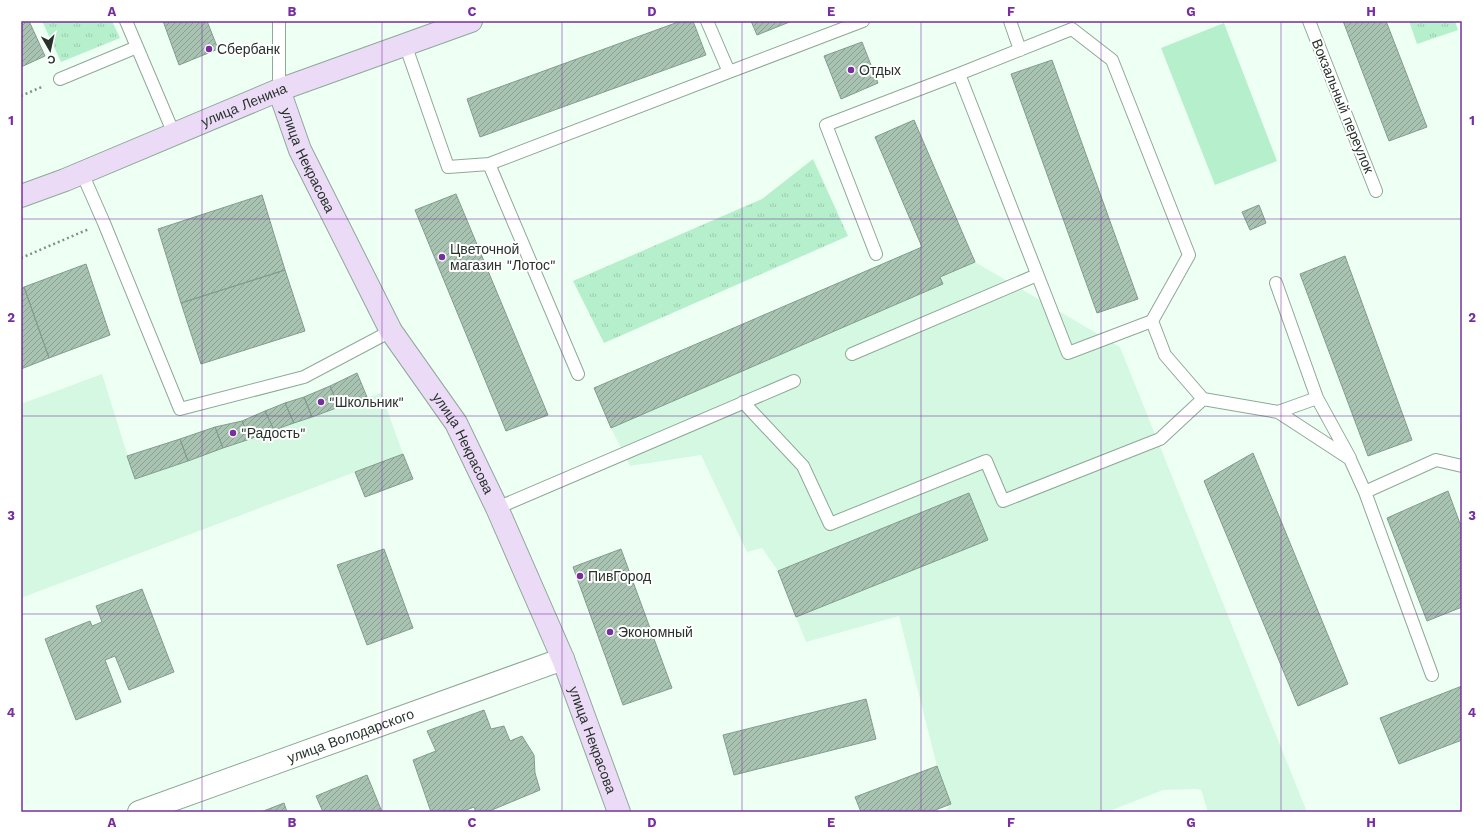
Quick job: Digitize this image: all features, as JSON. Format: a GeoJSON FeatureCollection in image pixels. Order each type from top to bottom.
{"type":"FeatureCollection","features":[{"type":"Feature","properties":{"kind":"street","name":"улица Ленина"},"geometry":{"type":"LineString","coordinates":[[21,196],[82,173],[279,90],[471,21]]}},
{"type":"Feature","properties":{"kind":"street","name":"улица Некрасова"},"geometry":{"type":"LineString","coordinates":[[279,90],[300,150],[391,331],[456,423],[497,508],[563,659],[619,812]]}},
{"type":"Feature","properties":{"kind":"street","name":"улица Володарского"},"geometry":{"type":"LineString","coordinates":[[139,812],[563,659]]}},
{"type":"Feature","properties":{"kind":"lane"},"geometry":{"type":"LineString","coordinates":[[126,21],[174,134]]}},
{"type":"Feature","properties":{"kind":"lane"},"geometry":{"type":"LineString","coordinates":[[279,21],[279,90]]}},
{"type":"Feature","properties":{"kind":"lane"},"geometry":{"type":"LineString","coordinates":[[707,21],[729,72]]}},
{"type":"Feature","properties":{"kind":"lane"},"geometry":{"type":"LineString","coordinates":[[405,44],[448,167],[489,164],[863,21]]}},
{"type":"Feature","properties":{"kind":"lane"},"geometry":{"type":"LineString","coordinates":[[1010,21],[1020,50]]}},
{"type":"Feature","properties":{"kind":"lane","name":"Вокзальный переулок"},"geometry":{"type":"LineString","coordinates":[[1309,21],[1376,191]]}},
{"type":"Feature","properties":{"kind":"lane"},"geometry":{"type":"LineString","coordinates":[[876,254],[826,124],[959,74],[1072,29],[1112,60],[1189,255],[1152,320],[1068,353],[959,74]]}},
{"type":"Feature","properties":{"kind":"lane"},"geometry":{"type":"LineString","coordinates":[[60,79],[137,47]]}},
{"type":"Feature","properties":{"kind":"lane"},"geometry":{"type":"LineString","coordinates":[[489,164],[578,374]]}},
{"type":"Feature","properties":{"kind":"lane"},"geometry":{"type":"LineString","coordinates":[[82,173],[180,409],[304,377],[391,331]]}},
{"type":"Feature","properties":{"kind":"lane"},"geometry":{"type":"LineString","coordinates":[[852,354],[1037,275]]}},
{"type":"Feature","properties":{"kind":"lane"},"geometry":{"type":"LineString","coordinates":[[1276,283],[1317,398],[1350,459],[1365,492],[1432,675]]}},
{"type":"Feature","properties":{"kind":"lane"},"geometry":{"type":"LineString","coordinates":[[1152,320],[1164,354],[1203,399],[1278,412],[1350,459]]}},
{"type":"Feature","properties":{"kind":"lane"},"geometry":{"type":"LineString","coordinates":[[497,508],[794,381]]}},
{"type":"Feature","properties":{"kind":"lane"},"geometry":{"type":"LineString","coordinates":[[1278,412],[1317,398]]}},
{"type":"Feature","properties":{"kind":"lane"},"geometry":{"type":"LineString","coordinates":[[743,402],[803,466],[830,524],[986,461],[1003,501],[1160,439],[1203,399]]}},
{"type":"Feature","properties":{"kind":"lane"},"geometry":{"type":"LineString","coordinates":[[1365,492],[1436,460],[1462,466]]}},
{"type":"Feature","properties":{"kind":"path"},"geometry":{"type":"LineString","coordinates":[[21,96],[60,79]]}},
{"type":"Feature","properties":{"kind":"path"},"geometry":{"type":"LineString","coordinates":[[21,258],[104,223]]}},
{"type":"Feature","properties":{"kind":"shaded area"},"geometry":{"type":"Polygon","coordinates":[[[975,262],[1120,347],[1307,812],[1208,812],[1201,790],[1196,789],[1163,790],[1107,812],[944,812],[951,804],[937,766],[899,616],[806,642],[796,617],[988,540],[969,494],[778,571],[762,548],[747,552],[701,455],[630,466],[611,428],[942,285],[940,277],[975,262]]]}},
{"type":"Feature","properties":{"kind":"shaded area"},"geometry":{"type":"Polygon","coordinates":[[[102,374],[135,479],[381,393],[403,454],[21,598],[21,404],[102,374]]]}},
{"type":"Feature","properties":{"kind":"green space"},"geometry":{"type":"Polygon","coordinates":[[[42,21],[112,21],[120,38],[61,62],[42,21]]]}},
{"type":"Feature","properties":{"kind":"green space"},"geometry":{"type":"Polygon","coordinates":[[[1409,21],[1455,21],[1458,30],[1417,44],[1409,21]]]}},
{"type":"Feature","properties":{"kind":"green space"},"geometry":{"type":"Polygon","coordinates":[[[1224,23],[1277,161],[1215,185],[1161,48],[1224,23]]]}},
{"type":"Feature","properties":{"kind":"green space"},"geometry":{"type":"Polygon","coordinates":[[[813,159],[848,236],[604,343],[573,281],[762,199],[813,159]]]}},
{"type":"Feature","properties":{"kind":"building"},"geometry":{"type":"Polygon","coordinates":[[[29,21],[45,56],[21,67],[21,22],[29,21]]]}},
{"type":"Feature","properties":{"kind":"building"},"geometry":{"type":"Polygon","coordinates":[[[163,21],[207,21],[218,49],[179,65],[163,21]]]}},
{"type":"Feature","properties":{"kind":"building"},"geometry":{"type":"Polygon","coordinates":[[[681,21],[693,21],[706,55],[480,137],[467,99],[681,21]]]}},
{"type":"Feature","properties":{"kind":"building"},"geometry":{"type":"Polygon","coordinates":[[[751,21],[792,21],[757,35],[751,21]]]}},
{"type":"Feature","properties":{"kind":"building"},"geometry":{"type":"Polygon","coordinates":[[[1343,21],[1386,21],[1427,127],[1389,141],[1343,21]]]}},
{"type":"Feature","properties":{"kind":"building","name":"Отдых"},"geometry":{"type":"Polygon","coordinates":[[[862,42],[878,83],[841,99],[824,56],[862,42]]]}},
{"type":"Feature","properties":{"kind":"building"},"geometry":{"type":"Polygon","coordinates":[[[1052,60],[1138,299],[1097,313],[1011,74],[1052,60]]]}},
{"type":"Feature","properties":{"kind":"building"},"geometry":{"type":"Polygon","coordinates":[[[914,120],[975,262],[940,277],[943,284],[611,428],[594,388],[922,247],[875,137],[914,120]]]}},
{"type":"Feature","properties":{"kind":"building"},"geometry":{"type":"Polygon","coordinates":[[[456,194],[548,415],[506,431],[415,210],[456,194]]]}},
{"type":"Feature","properties":{"kind":"building"},"geometry":{"type":"Polygon","coordinates":[[[262,195],[285,270],[181,303],[158,229],[262,195]]]}},
{"type":"Feature","properties":{"kind":"building"},"geometry":{"type":"Polygon","coordinates":[[[1259,205],[1266,223],[1250,230],[1242,212],[1259,205]]]}},
{"type":"Feature","properties":{"kind":"building"},"geometry":{"type":"Polygon","coordinates":[[[1345,256],[1412,440],[1368,456],[1300,274],[1345,256]]]}},
{"type":"Feature","properties":{"kind":"building"},"geometry":{"type":"Polygon","coordinates":[[[86,264],[110,335],[49,358],[24,287],[86,264]]]}},
{"type":"Feature","properties":{"kind":"building"},"geometry":{"type":"Polygon","coordinates":[[[285,270],[305,331],[201,364],[181,303],[285,270]]]}},
{"type":"Feature","properties":{"kind":"building"},"geometry":{"type":"Polygon","coordinates":[[[24,287],[49,358],[21,369],[21,289],[24,287]]]}},
{"type":"Feature","properties":{"kind":"building"},"geometry":{"type":"Polygon","coordinates":[[[357,373],[367,397],[339,407],[330,386],[357,373]]]}},
{"type":"Feature","properties":{"kind":"building","name":"\"Школьник\""},"geometry":{"type":"Polygon","coordinates":[[[330,386],[339,407],[312,417],[304,397],[330,386]]]}},
{"type":"Feature","properties":{"kind":"building"},"geometry":{"type":"Polygon","coordinates":[[[304,397],[312,417],[294,423],[285,403],[304,397]]]}},
{"type":"Feature","properties":{"kind":"building"},"geometry":{"type":"Polygon","coordinates":[[[285,403],[294,423],[274,430],[265,411],[285,403]]]}},
{"type":"Feature","properties":{"kind":"building"},"geometry":{"type":"Polygon","coordinates":[[[265,411],[274,430],[250,439],[242,421],[265,411]]]}},
{"type":"Feature","properties":{"kind":"building","name":"\"Радость\""},"geometry":{"type":"Polygon","coordinates":[[[242,421],[250,439],[223,448],[215,427],[242,421]]]}},
{"type":"Feature","properties":{"kind":"building"},"geometry":{"type":"Polygon","coordinates":[[[215,427],[223,448],[188,461],[180,439],[215,427]]]}},
{"type":"Feature","properties":{"kind":"building"},"geometry":{"type":"Polygon","coordinates":[[[180,439],[188,461],[135,479],[127,456],[180,439]]]}},
{"type":"Feature","properties":{"kind":"building"},"geometry":{"type":"Polygon","coordinates":[[[1253,453],[1348,684],[1298,706],[1204,481],[1253,453]]]}},
{"type":"Feature","properties":{"kind":"building"},"geometry":{"type":"Polygon","coordinates":[[[403,454],[413,479],[365,497],[355,472],[403,454]]]}},
{"type":"Feature","properties":{"kind":"building"},"geometry":{"type":"Polygon","coordinates":[[[1448,491],[1462,529],[1462,607],[1427,621],[1387,518],[1448,491]]]}},
{"type":"Feature","properties":{"kind":"building"},"geometry":{"type":"Polygon","coordinates":[[[969,493],[988,540],[796,617],[778,571],[969,493]]]}},
{"type":"Feature","properties":{"kind":"building"},"geometry":{"type":"Polygon","coordinates":[[[384,549],[413,628],[367,645],[337,565],[384,549]]]}},
{"type":"Feature","properties":{"kind":"building"},"geometry":{"type":"Polygon","coordinates":[[[621,549],[672,688],[623,705],[573,567],[621,549]]]}},
{"type":"Feature","properties":{"kind":"building"},"geometry":{"type":"Polygon","coordinates":[[[142,589],[174,672],[129,690],[115,656],[105,660],[121,702],[76,720],[45,639],[90,621],[92,626],[102,622],[96,606],[142,589]]]}},
{"type":"Feature","properties":{"kind":"building"},"geometry":{"type":"Polygon","coordinates":[[[1462,686],[1462,740],[1399,764],[1380,718],[1462,686]]]}},
{"type":"Feature","properties":{"kind":"building"},"geometry":{"type":"Polygon","coordinates":[[[866,699],[876,739],[734,775],[723,735],[866,699]]]}},
{"type":"Feature","properties":{"kind":"building"},"geometry":{"type":"Polygon","coordinates":[[[484,710],[491,729],[504,726],[510,741],[522,736],[534,755],[535,773],[540,790],[487,812],[476,812],[474,807],[461,812],[431,812],[413,760],[436,751],[427,731],[484,710]]]}},
{"type":"Feature","properties":{"kind":"building"},"geometry":{"type":"Polygon","coordinates":[[[937,766],[951,804],[930,812],[861,812],[855,797],[937,766]]]}},
{"type":"Feature","properties":{"kind":"building"},"geometry":{"type":"Polygon","coordinates":[[[367,775],[382,812],[323,812],[316,796],[367,775]]]}},
{"type":"Feature","properties":{"kind":"building"},"geometry":{"type":"Polygon","coordinates":[[[284,803],[287,812],[261,812],[284,803]]]}},
{"type":"Feature","properties":{"kind":"place","name":"Сбербанк"},"geometry":{"type":"Point","coordinates":[209,49]}},
{"type":"Feature","properties":{"kind":"place","name":"Отдых"},"geometry":{"type":"Point","coordinates":[851,70]}},
{"type":"Feature","properties":{"kind":"place","name":"Цветочной магазин \"Лотос\""},"geometry":{"type":"Point","coordinates":[442,257]}},
{"type":"Feature","properties":{"kind":"place","name":"\"Школьник\""},"geometry":{"type":"Point","coordinates":[321,402]}},
{"type":"Feature","properties":{"kind":"place","name":"\"Радость\""},"geometry":{"type":"Point","coordinates":[233,433]}},
{"type":"Feature","properties":{"kind":"place","name":"ПивГород"},"geometry":{"type":"Point","coordinates":[580,576]}},
{"type":"Feature","properties":{"kind":"place","name":"Экономный"},"geometry":{"type":"Point","coordinates":[610,632]}}]}
